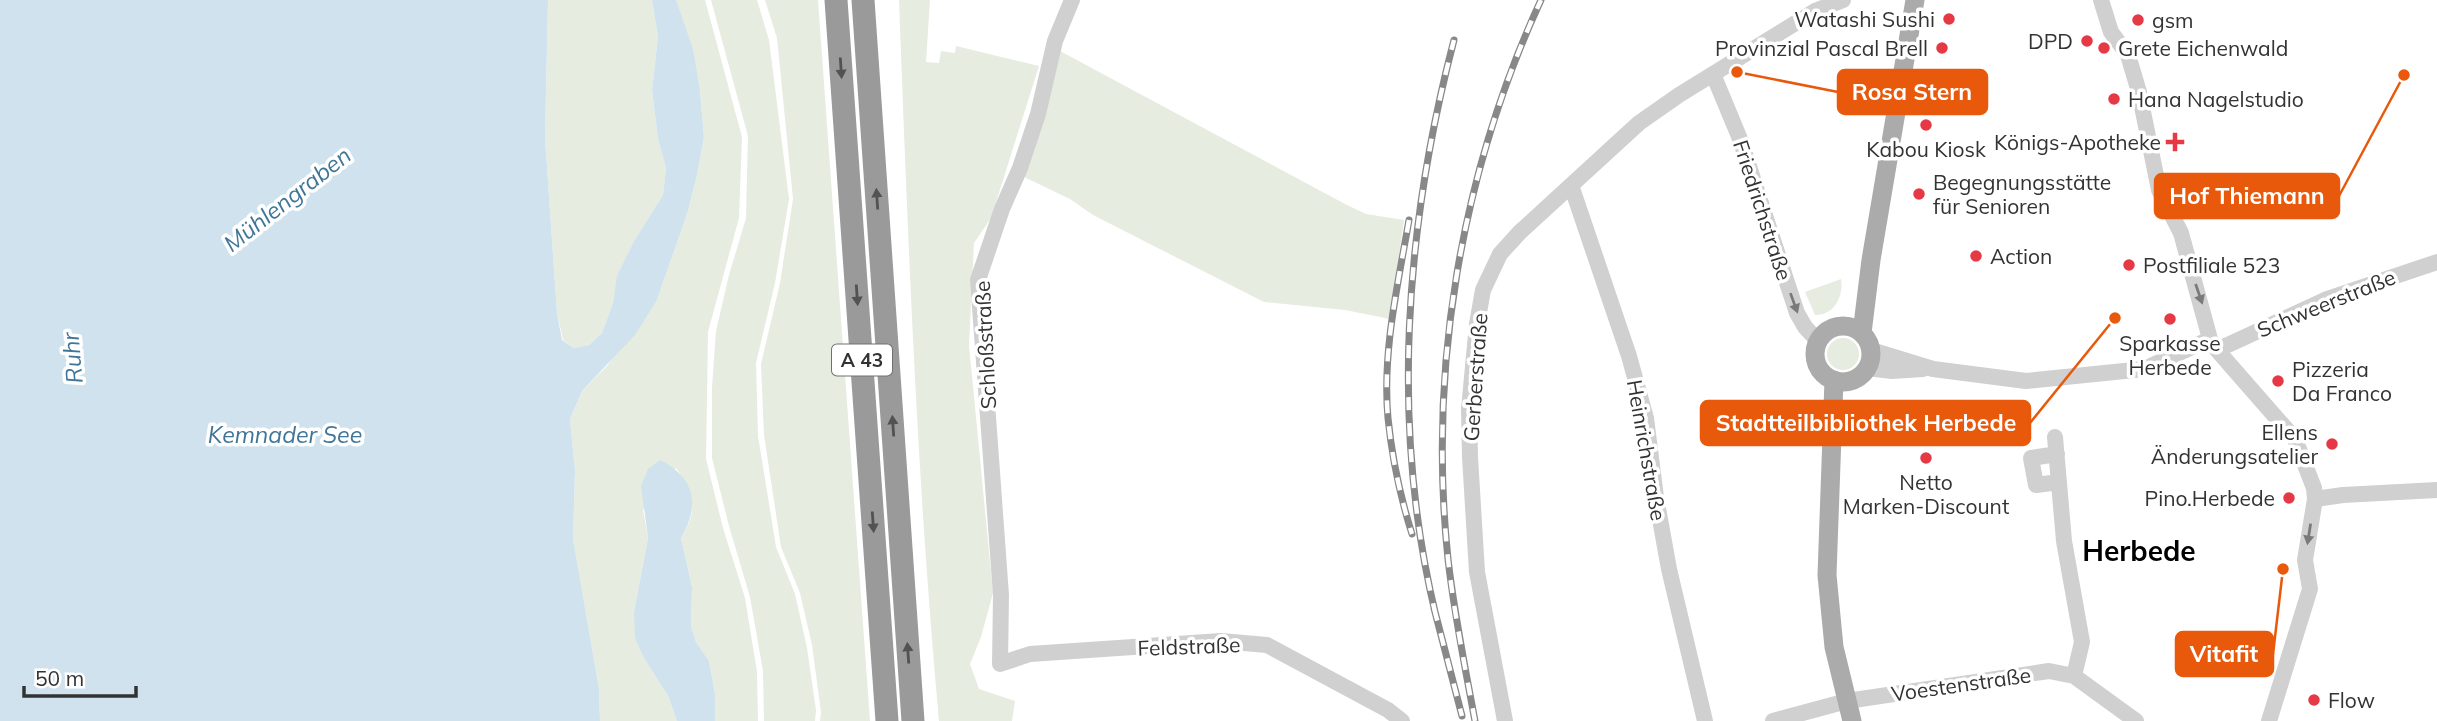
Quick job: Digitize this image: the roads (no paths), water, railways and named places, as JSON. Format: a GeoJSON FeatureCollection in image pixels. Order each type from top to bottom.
{"type":"FeatureCollection","features":[{"type":"Feature","properties":{"kind":"highway","name":"A 43"},"geometry":{"type":"LineString","coordinates":[[836,0],[887,721]]}},
{"type":"Feature","properties":{"kind":"highway","name":"A 43"},"geometry":{"type":"LineString","coordinates":[[863,0],[913,721]]}},
{"type":"Feature","properties":{"kind":"main road"},"geometry":{"type":"LineString","coordinates":[[1906,0],[1910,22]]}},
{"type":"Feature","properties":{"kind":"main road"},"geometry":{"type":"LineString","coordinates":[[1861,344],[1830,330],[1818,341],[1816,360],[1826,376],[1843,381],[1860,376],[1871,260],[1915,0]]}},
{"type":"Feature","properties":{"kind":"main road"},"geometry":{"type":"LineString","coordinates":[[1843,381],[1833,437],[1827,575],[1834,647],[1852,721]]}},
{"type":"Feature","properties":{"kind":"street","name":"Schloßstraße"},"geometry":{"type":"LineString","coordinates":[[1000,664],[1001,595],[978,280],[1002,209],[1020,168],[1038,114],[1055,41],[1072,0]]}},
{"type":"Feature","properties":{"kind":"street","name":"Gerberstraße"},"geometry":{"type":"LineString","coordinates":[[1505,721],[1483,608],[1474,542],[1469,409],[1483,290],[1500,254],[1520,232],[1639,123],[1815,11],[1843,0]]}},
{"type":"Feature","properties":{"kind":"street"},"geometry":{"type":"LineString","coordinates":[[2101,0],[2111,32],[2128,55],[2139,92],[2158,190],[2181,233],[2213,345],[2295,439],[2314,488],[2315,499],[2305,560],[2310,589],[2269,721]]}},
{"type":"Feature","properties":{"kind":"street","name":"Friedrichstraße"},"geometry":{"type":"LineString","coordinates":[[1713,74],[1740,139],[1797,313],[1818,341]]}},
{"type":"Feature","properties":{"kind":"street","name":"Heinrichstraße"},"geometry":{"type":"LineString","coordinates":[[1571,185],[1629,356],[1646,418],[1669,569],[1705,721]]}},
{"type":"Feature","properties":{"kind":"street","name":"Schweerstraße"},"geometry":{"type":"LineString","coordinates":[[1861,344],[1892,371],[1933,369],[2026,381],[2144,369],[2213,345],[2327,299],[2437,262]]}},
{"type":"Feature","properties":{"kind":"street"},"geometry":{"type":"LineString","coordinates":[[2056,437],[2064,541],[2082,642],[2074,676]]}},
{"type":"Feature","properties":{"kind":"street"},"geometry":{"type":"LineString","coordinates":[[2057,454],[2031,458],[2036,485],[2059,482]]}},
{"type":"Feature","properties":{"kind":"street"},"geometry":{"type":"LineString","coordinates":[[2315,499],[2437,490]]}},
{"type":"Feature","properties":{"kind":"street","name":"Feldstraße"},"geometry":{"type":"LineString","coordinates":[[1000,664],[1030,654],[1221,641],[1267,645],[1388,710],[1402,721]]}},
{"type":"Feature","properties":{"kind":"street","name":"Voestenstraße"},"geometry":{"type":"LineString","coordinates":[[1773,721],[1847,701],[2049,671],[2074,676],[2136,721]]}},
{"type":"Feature","properties":{"kind":"water","name":"Kemnader See"},"geometry":{"type":"Polygon","coordinates":[[[0,0],[548,0],[545,138],[557,313],[562,340],[574,348],[589,345],[602,333],[613,303],[617,276],[634,241],[663,195],[666,168],[658,139],[652,90],[658,37],[652,0],[676,0],[693,49],[704,137],[688,211],[657,300],[635,335],[582,391],[570,419],[575,471],[573,539],[599,689],[600,721],[0,721],[0,0]]]}},
{"type":"Feature","properties":{"kind":"water"},"geometry":{"type":"Polygon","coordinates":[[[660,460],[681,475],[691,494],[691,515],[681,538],[692,587],[691,626],[696,642],[709,661],[715,694],[715,721],[677,721],[668,696],[635,638],[634,612],[648,538],[641,486],[648,469],[660,460]]]}},
{"type":"Feature","properties":{"kind":"railway"},"geometry":{"type":"LineString","coordinates":[[1475,721],[1448,559],[1443,488],[1443,416],[1448,344],[1457,273],[1471,203],[1513,66],[1541,0]]}},
{"type":"Feature","properties":{"kind":"railway"},"geometry":{"type":"LineString","coordinates":[[1436,616],[1422,545],[1413,473],[1409,327],[1424,182],[1454,40]]}},
{"type":"Feature","properties":{"kind":"railway"},"geometry":{"type":"LineString","coordinates":[[1409,220],[1392,318],[1387,393],[1394,462],[1412,534]]}},
{"type":"Feature","properties":{"kind":"railway"},"geometry":{"type":"LineString","coordinates":[[1434,608],[1462,716]]}},
{"type":"Feature","properties":{"kind":"place","name":"Watashi Sushi"},"geometry":{"type":"Point","coordinates":[1949,19]}},
{"type":"Feature","properties":{"kind":"place","name":"gsm"},"geometry":{"type":"Point","coordinates":[2138,20]}},
{"type":"Feature","properties":{"kind":"place","name":"DPD"},"geometry":{"type":"Point","coordinates":[2087,41]}},
{"type":"Feature","properties":{"kind":"place","name":"Provinzial Pascal Brell"},"geometry":{"type":"Point","coordinates":[1942,48]}},
{"type":"Feature","properties":{"kind":"place","name":"Grete Eichenwald"},"geometry":{"type":"Point","coordinates":[2104,48]}},
{"type":"Feature","properties":{"kind":"place","name":"Rosa Stern"},"geometry":{"type":"Point","coordinates":[1737,72]}},
{"type":"Feature","properties":{"kind":"place","name":"Hof Thiemann"},"geometry":{"type":"Point","coordinates":[2404,75]}},
{"type":"Feature","properties":{"kind":"place","name":"Hana Nagelstudio"},"geometry":{"type":"Point","coordinates":[2114,99]}},
{"type":"Feature","properties":{"kind":"place","name":"Kabou Kiosk"},"geometry":{"type":"Point","coordinates":[1926,125]}},
{"type":"Feature","properties":{"kind":"place","name":"Königs-Apotheke"},"geometry":{"type":"Point","coordinates":[2175,142]}},
{"type":"Feature","properties":{"kind":"place","name":"Begegnungsstätte für Senioren"},"geometry":{"type":"Point","coordinates":[1919,194]}},
{"type":"Feature","properties":{"kind":"place","name":"Action"},"geometry":{"type":"Point","coordinates":[1976,256]}},
{"type":"Feature","properties":{"kind":"place","name":"Postfiliale 523"},"geometry":{"type":"Point","coordinates":[2129,265]}},
{"type":"Feature","properties":{"kind":"place","name":"Stadtteilbibliothek Herbede"},"geometry":{"type":"Point","coordinates":[2115,318]}},
{"type":"Feature","properties":{"kind":"place","name":"Sparkasse Herbede"},"geometry":{"type":"Point","coordinates":[2170,319]}},
{"type":"Feature","properties":{"kind":"place","name":"Pizzeria Da Franco"},"geometry":{"type":"Point","coordinates":[2278,381]}},
{"type":"Feature","properties":{"kind":"place","name":"Ellens Änderungsatelier"},"geometry":{"type":"Point","coordinates":[2332,444]}},
{"type":"Feature","properties":{"kind":"place","name":"Netto Marken-Discount"},"geometry":{"type":"Point","coordinates":[1926,458]}},
{"type":"Feature","properties":{"kind":"place","name":"Pino.Herbede"},"geometry":{"type":"Point","coordinates":[2289,498]}},
{"type":"Feature","properties":{"kind":"place","name":"Vitafit"},"geometry":{"type":"Point","coordinates":[2283,569]}},
{"type":"Feature","properties":{"kind":"place","name":"Flow"},"geometry":{"type":"Point","coordinates":[2314,700]}},
{"type":"Feature","properties":{"kind":"district","name":"Herbede"},"geometry":{"type":"Point","coordinates":[2139,550]}},
{"type":"Feature","properties":{"kind":"water label","name":"Mühlengraben"},"geometry":{"type":"Point","coordinates":[287,199]}},
{"type":"Feature","properties":{"kind":"water label","name":"Ruhr"},"geometry":{"type":"Point","coordinates":[72,358]}}]}
